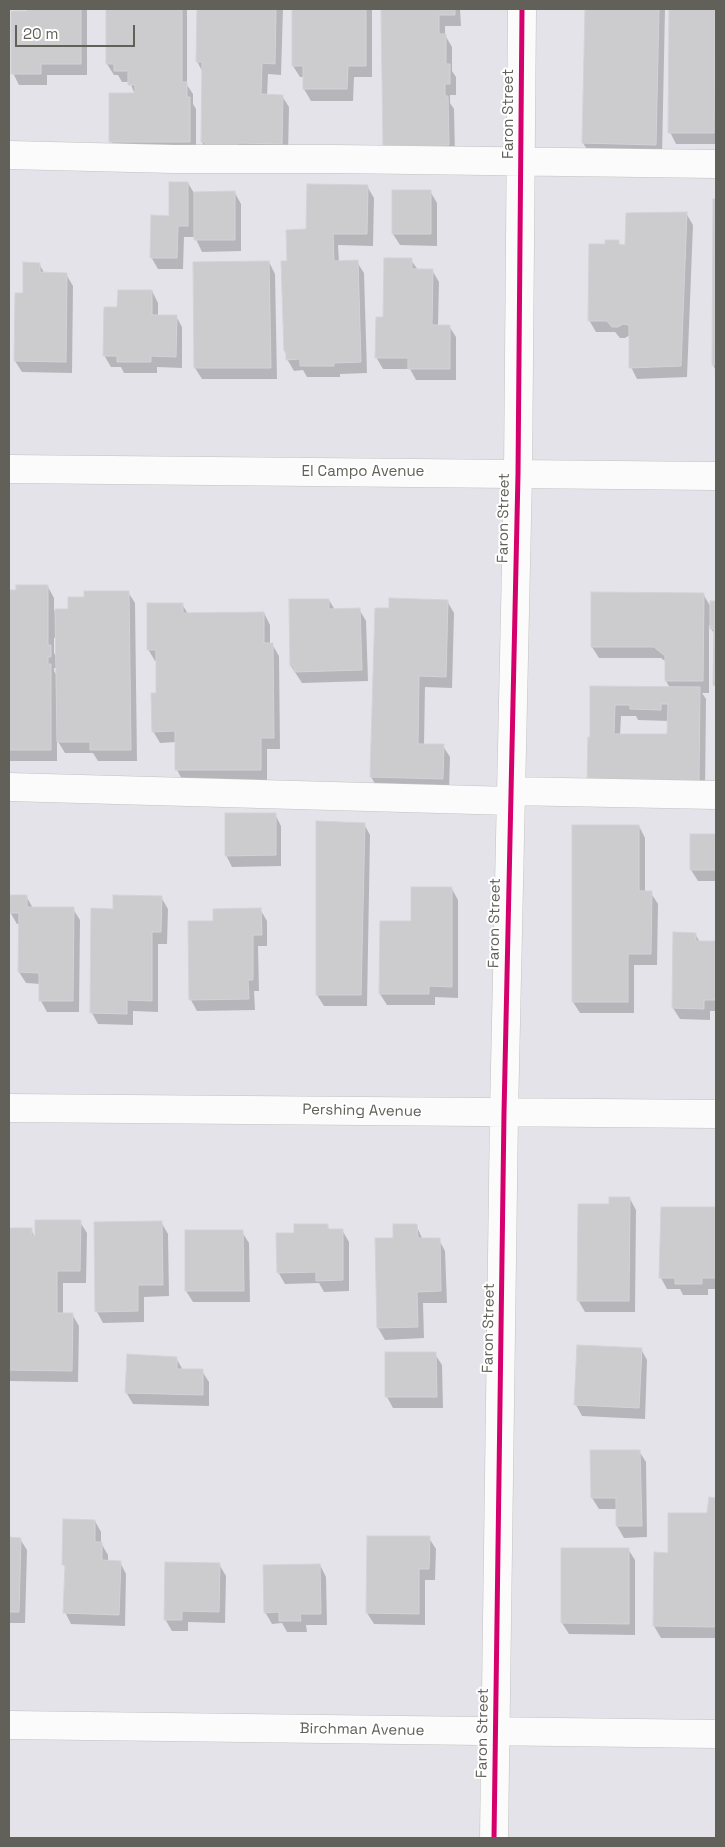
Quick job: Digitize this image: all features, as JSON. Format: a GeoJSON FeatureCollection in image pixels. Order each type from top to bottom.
{"type":"FeatureCollection","features":[{"type":"Feature","properties":{"kind":"street","name":"Faron Street"},"geometry":{"type":"LineString","coordinates":[[494,1838],[504,1112],[518,474],[522,9]]}},
{"type":"Feature","properties":{"kind":"street"},"geometry":{"type":"LineString","coordinates":[[9,155],[173,159],[716,164]]}},
{"type":"Feature","properties":{"kind":"street","name":"El Campo Avenue"},"geometry":{"type":"LineString","coordinates":[[9,469],[716,476]]}},
{"type":"Feature","properties":{"kind":"street"},"geometry":{"type":"LineString","coordinates":[[9,787],[511,796],[716,795]]}},
{"type":"Feature","properties":{"kind":"street","name":"Pershing Avenue"},"geometry":{"type":"LineString","coordinates":[[9,1108],[716,1114]]}},
{"type":"Feature","properties":{"kind":"street","name":"Birchman Avenue"},"geometry":{"type":"LineString","coordinates":[[9,1725],[716,1734]]}},
{"type":"Feature","properties":{"kind":"building"},"geometry":{"type":"Polygon","coordinates":[[[27,9],[81,9],[81,64],[41,64],[41,74],[11,74],[11,11],[27,11],[27,9]]]}},
{"type":"Feature","properties":{"kind":"building"},"geometry":{"type":"Polygon","coordinates":[[[106,9],[182,9],[182,82],[187,82],[187,97],[190,97],[190,142],[109,142],[109,93],[135,93],[135,85],[128,85],[128,71],[114,71],[114,64],[106,64],[106,9]]]}},
{"type":"Feature","properties":{"kind":"building"},"geometry":{"type":"Polygon","coordinates":[[[197,9],[276,9],[275,64],[262,63],[261,94],[283,95],[282,144],[238,143],[237,155],[205,154],[205,142],[201,142],[202,62],[196,62],[197,9]]]}},
{"type":"Feature","properties":{"kind":"building"},"geometry":{"type":"Polygon","coordinates":[[[292,9],[366,9],[366,66],[348,66],[347,89],[303,89],[303,66],[292,66],[292,9]]]}},
{"type":"Feature","properties":{"kind":"building"},"geometry":{"type":"Polygon","coordinates":[[[381,9],[455,9],[455,15],[439,15],[439,34],[446,34],[446,64],[450,64],[450,84],[445,84],[445,96],[448,96],[449,145],[383,146],[381,9]]]}},
{"type":"Feature","properties":{"kind":"building"},"geometry":{"type":"Polygon","coordinates":[[[585,9],[659,9],[656,145],[582,143],[585,9]]]}},
{"type":"Feature","properties":{"kind":"building"},"geometry":{"type":"Polygon","coordinates":[[[669,9],[715,9],[714,133],[668,133],[669,9]]]}},
{"type":"Feature","properties":{"kind":"building"},"geometry":{"type":"Polygon","coordinates":[[[169,182],[188,182],[188,226],[178,226],[177,258],[150,258],[151,215],[169,216],[169,182]]]}},
{"type":"Feature","properties":{"kind":"building"},"geometry":{"type":"Polygon","coordinates":[[[307,184],[368,185],[367,234],[333,234],[334,261],[358,260],[361,362],[334,363],[334,366],[300,366],[300,359],[286,360],[286,351],[284,351],[281,261],[287,261],[286,230],[306,229],[307,184]]]}},
{"type":"Feature","properties":{"kind":"building"},"geometry":{"type":"Polygon","coordinates":[[[392,190],[431,190],[431,234],[392,234],[392,190]]]}},
{"type":"Feature","properties":{"kind":"building"},"geometry":{"type":"Polygon","coordinates":[[[235,191],[235,240],[194,240],[194,192],[235,191]]]}},
{"type":"Feature","properties":{"kind":"building"},"geometry":{"type":"Polygon","coordinates":[[[713,199],[716,199],[716,365],[712,365],[713,199]]]}},
{"type":"Feature","properties":{"kind":"building"},"geometry":{"type":"Polygon","coordinates":[[[687,212],[681,366],[629,368],[629,325],[623,324],[618,327],[612,327],[607,321],[588,321],[589,244],[605,244],[605,240],[619,240],[619,244],[625,245],[626,213],[687,212]]]}},
{"type":"Feature","properties":{"kind":"building"},"geometry":{"type":"Polygon","coordinates":[[[384,258],[412,258],[412,269],[433,269],[432,325],[450,325],[450,369],[408,369],[408,358],[375,358],[376,317],[383,317],[384,258]]]}},
{"type":"Feature","properties":{"kind":"building"},"geometry":{"type":"Polygon","coordinates":[[[269,261],[271,368],[194,368],[193,262],[269,261]]]}},
{"type":"Feature","properties":{"kind":"building"},"geometry":{"type":"Polygon","coordinates":[[[23,262],[40,263],[40,272],[67,273],[66,362],[14,361],[15,293],[23,293],[23,262]]]}},
{"type":"Feature","properties":{"kind":"building"},"geometry":{"type":"Polygon","coordinates":[[[118,290],[152,290],[152,315],[177,315],[176,357],[151,356],[151,362],[117,362],[117,356],[103,356],[104,307],[117,307],[118,290]]]}},
{"type":"Feature","properties":{"kind":"building"},"geometry":{"type":"Polygon","coordinates":[[[16,585],[48,585],[48,645],[51,645],[51,657],[48,657],[48,664],[51,664],[51,750],[9,750],[9,590],[16,590],[16,585]]]}},
{"type":"Feature","properties":{"kind":"building"},"geometry":{"type":"Polygon","coordinates":[[[84,591],[129,591],[131,750],[90,750],[90,742],[57,742],[55,609],[68,609],[68,597],[84,597],[84,591]]]}},
{"type":"Feature","properties":{"kind":"building"},"geometry":{"type":"Polygon","coordinates":[[[591,592],[704,593],[703,681],[665,681],[665,656],[654,647],[591,647],[591,592]]]}},
{"type":"Feature","properties":{"kind":"building"},"geometry":{"type":"Polygon","coordinates":[[[389,598],[448,600],[446,677],[419,676],[418,744],[444,744],[443,779],[370,777],[375,608],[389,608],[389,598]]]}},
{"type":"Feature","properties":{"kind":"building"},"geometry":{"type":"Polygon","coordinates":[[[289,599],[329,599],[329,609],[360,608],[362,670],[294,672],[294,666],[290,666],[289,599]]]}},
{"type":"Feature","properties":{"kind":"building"},"geometry":{"type":"Polygon","coordinates":[[[710,601],[716,601],[716,686],[713,685],[714,629],[710,629],[710,601]]]}},
{"type":"Feature","properties":{"kind":"building"},"geometry":{"type":"Polygon","coordinates":[[[147,603],[183,603],[183,613],[264,612],[264,643],[273,643],[274,738],[261,738],[261,770],[175,770],[175,731],[152,732],[151,693],[156,693],[156,650],[147,650],[147,603]]]}},
{"type":"Feature","properties":{"kind":"building"},"geometry":{"type":"Polygon","coordinates":[[[590,686],[700,687],[699,782],[587,781],[588,737],[590,737],[590,686]],[[661,704],[661,710],[630,709],[630,705],[615,705],[614,734],[667,734],[668,704],[661,704]]]}},
{"type":"Feature","properties":{"kind":"building"},"geometry":{"type":"Polygon","coordinates":[[[225,813],[276,813],[276,855],[225,856],[225,813]]]}},
{"type":"Feature","properties":{"kind":"building"},"geometry":{"type":"Polygon","coordinates":[[[316,821],[365,823],[361,995],[316,995],[316,821]]]}},
{"type":"Feature","properties":{"kind":"building"},"geometry":{"type":"Polygon","coordinates":[[[572,825],[639,825],[639,891],[652,891],[651,954],[628,954],[628,1002],[572,1002],[572,825]]]}},
{"type":"Feature","properties":{"kind":"building"},"geometry":{"type":"Polygon","coordinates":[[[690,834],[716,834],[716,870],[690,870],[690,834]]]}},
{"type":"Feature","properties":{"kind":"building"},"geometry":{"type":"Polygon","coordinates":[[[411,887],[452,887],[452,987],[429,986],[429,994],[379,994],[380,921],[411,921],[411,887]]]}},
{"type":"Feature","properties":{"kind":"building"},"geometry":{"type":"Polygon","coordinates":[[[10,895],[27,895],[27,907],[74,907],[73,1001],[39,1001],[39,973],[18,972],[19,913],[9,913],[10,895]]]}},
{"type":"Feature","properties":{"kind":"building"},"geometry":{"type":"Polygon","coordinates":[[[113,895],[162,896],[161,932],[152,932],[152,1001],[127,1000],[127,1014],[90,1013],[91,908],[113,909],[113,895]]]}},
{"type":"Feature","properties":{"kind":"building"},"geometry":{"type":"Polygon","coordinates":[[[261,908],[262,935],[253,935],[253,980],[248,980],[249,999],[189,1000],[188,921],[213,921],[213,909],[261,908]]]}},
{"type":"Feature","properties":{"kind":"building"},"geometry":{"type":"Polygon","coordinates":[[[673,932],[696,933],[696,941],[716,941],[716,1000],[704,1000],[704,1009],[672,1008],[673,932]]]}},
{"type":"Feature","properties":{"kind":"building"},"geometry":{"type":"Polygon","coordinates":[[[609,1197],[630,1197],[629,1301],[577,1301],[578,1204],[609,1204],[609,1197]]]}},
{"type":"Feature","properties":{"kind":"building"},"geometry":{"type":"Polygon","coordinates":[[[661,1207],[716,1207],[716,1278],[702,1278],[702,1284],[675,1284],[675,1278],[659,1278],[661,1207]]]}},
{"type":"Feature","properties":{"kind":"building"},"geometry":{"type":"Polygon","coordinates":[[[35,1220],[81,1220],[80,1271],[57,1271],[57,1313],[73,1313],[72,1371],[9,1370],[9,1228],[32,1228],[32,1236],[35,1236],[35,1220]]]}},
{"type":"Feature","properties":{"kind":"building"},"geometry":{"type":"Polygon","coordinates":[[[162,1221],[163,1285],[138,1285],[138,1311],[95,1312],[94,1222],[162,1221]]]}},
{"type":"Feature","properties":{"kind":"building"},"geometry":{"type":"Polygon","coordinates":[[[294,1224],[328,1224],[328,1229],[343,1229],[343,1280],[316,1281],[316,1272],[277,1273],[276,1233],[294,1233],[294,1224]]]}},
{"type":"Feature","properties":{"kind":"building"},"geometry":{"type":"Polygon","coordinates":[[[393,1224],[417,1224],[418,1238],[440,1238],[441,1291],[417,1292],[418,1327],[377,1328],[375,1238],[393,1238],[393,1224]]]}},
{"type":"Feature","properties":{"kind":"building"},"geometry":{"type":"Polygon","coordinates":[[[185,1230],[243,1230],[244,1291],[185,1291],[185,1230]]]}},
{"type":"Feature","properties":{"kind":"building"},"geometry":{"type":"Polygon","coordinates":[[[577,1345],[642,1348],[639,1408],[574,1405],[577,1345]]]}},
{"type":"Feature","properties":{"kind":"building"},"geometry":{"type":"Polygon","coordinates":[[[385,1352],[436,1352],[437,1397],[385,1397],[385,1352]]]}},
{"type":"Feature","properties":{"kind":"building"},"geometry":{"type":"Polygon","coordinates":[[[127,1354],[177,1357],[177,1369],[203,1369],[203,1395],[125,1393],[127,1354]]]}},
{"type":"Feature","properties":{"kind":"building"},"geometry":{"type":"Polygon","coordinates":[[[590,1450],[640,1450],[642,1526],[616,1526],[616,1498],[591,1498],[590,1450]]]}},
{"type":"Feature","properties":{"kind":"building"},"geometry":{"type":"Polygon","coordinates":[[[709,1497],[716,1498],[716,1627],[653,1626],[654,1552],[668,1553],[668,1513],[707,1513],[709,1497]]]}},
{"type":"Feature","properties":{"kind":"building"},"geometry":{"type":"Polygon","coordinates":[[[63,1519],[95,1520],[95,1542],[102,1542],[102,1560],[121,1561],[119,1615],[63,1613],[65,1565],[62,1565],[63,1519]]]}},
{"type":"Feature","properties":{"kind":"building"},"geometry":{"type":"Polygon","coordinates":[[[367,1536],[430,1536],[429,1569],[419,1569],[419,1614],[366,1613],[367,1536]]]}},
{"type":"Feature","properties":{"kind":"building"},"geometry":{"type":"Polygon","coordinates":[[[9,1537],[21,1538],[19,1612],[9,1612],[9,1537]]]}},
{"type":"Feature","properties":{"kind":"building"},"geometry":{"type":"Polygon","coordinates":[[[561,1548],[629,1548],[629,1624],[561,1623],[561,1548]]]}},
{"type":"Feature","properties":{"kind":"building"},"geometry":{"type":"Polygon","coordinates":[[[165,1562],[220,1563],[219,1612],[182,1611],[182,1620],[164,1620],[165,1562]]]}},
{"type":"Feature","properties":{"kind":"building"},"geometry":{"type":"Polygon","coordinates":[[[320,1564],[321,1614],[300,1614],[301,1621],[279,1621],[279,1612],[264,1613],[263,1565],[320,1564]]]}},
{"type":"Feature","properties":{"kind":"cycle path"},"geometry":{"type":"LineString","coordinates":[[494,1838],[504,1113],[518,474],[522,9]]}}]}
